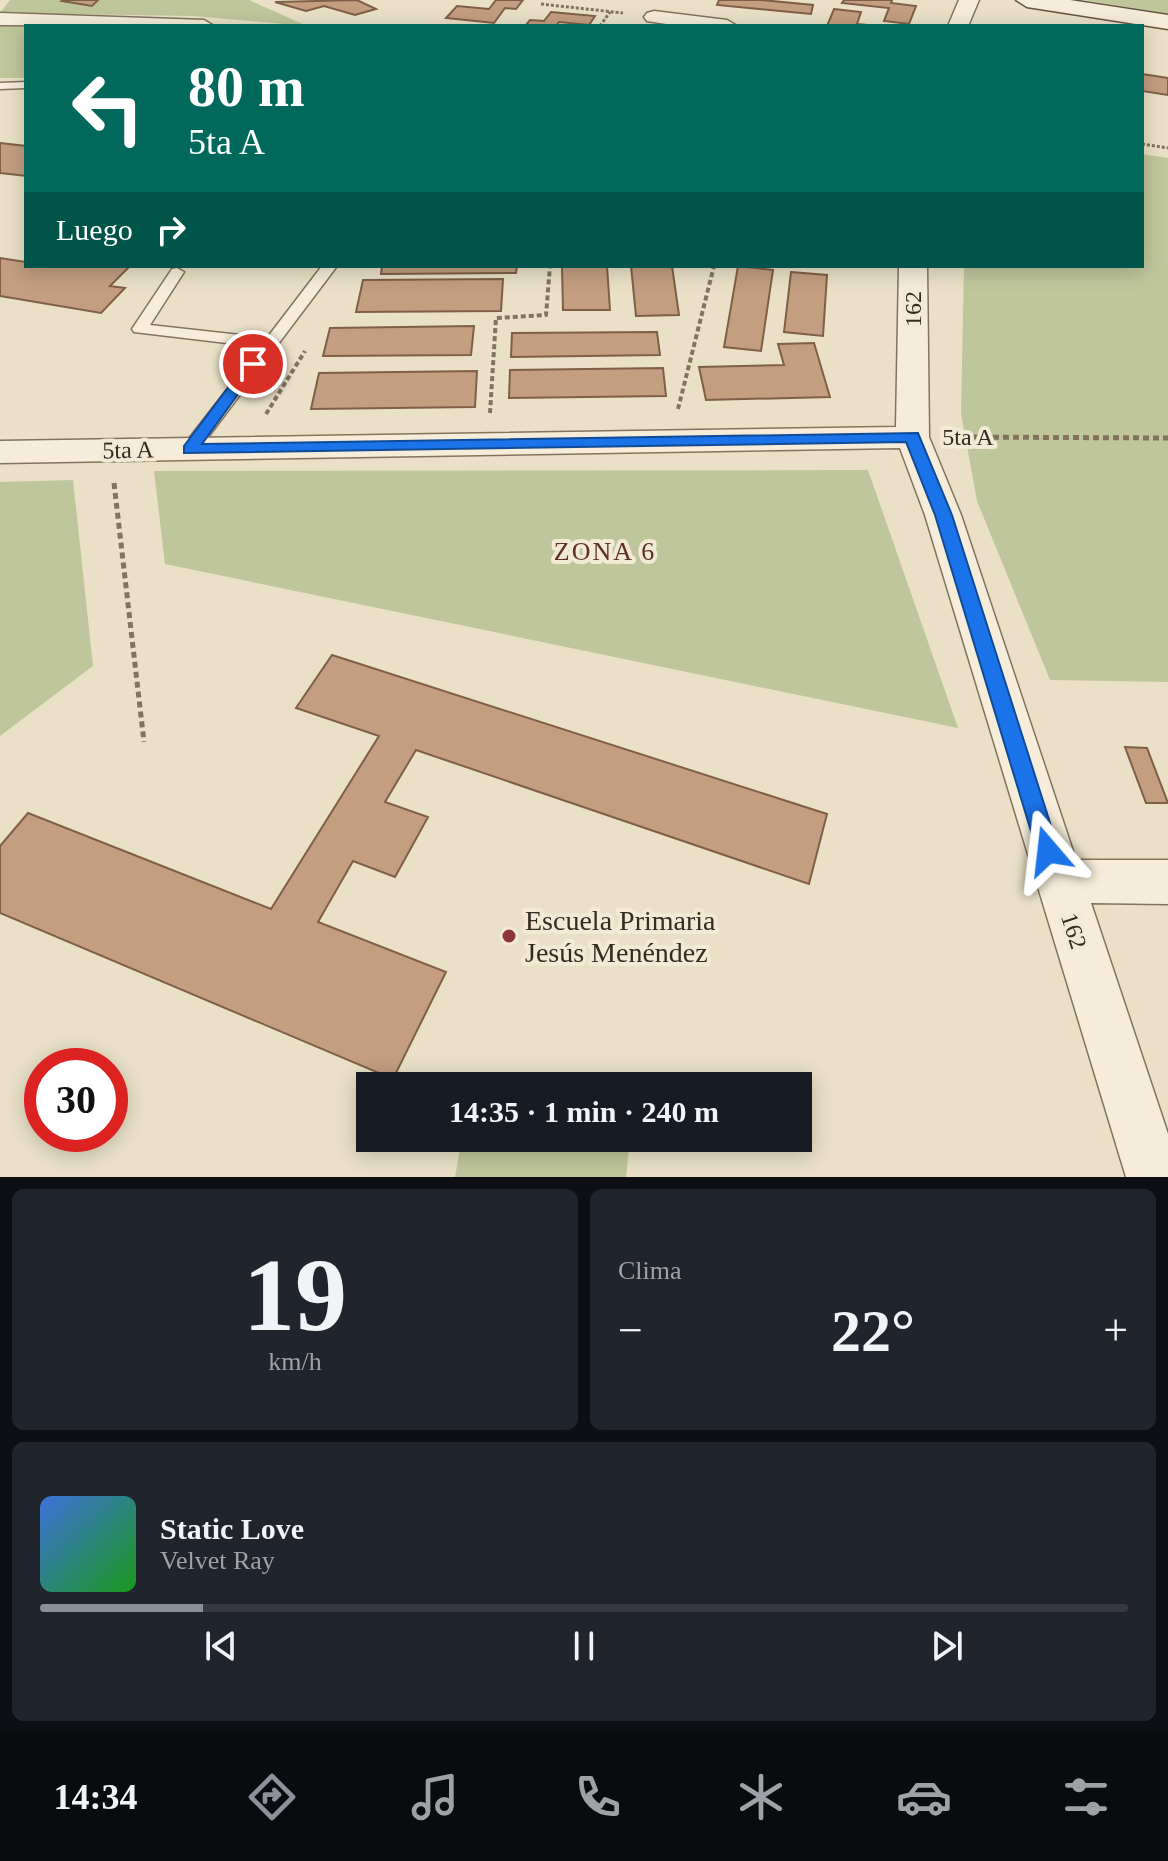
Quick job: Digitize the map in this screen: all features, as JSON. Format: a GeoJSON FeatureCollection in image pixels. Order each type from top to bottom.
{"type":"FeatureCollection","features":[{"type":"Feature","properties":{"kind":"street"},"geometry":{"type":"LineString","coordinates":[[959,24],[969,0]]}},
{"type":"Feature","properties":{"kind":"street"},"geometry":{"type":"LineString","coordinates":[[1027,0],[1168,22]]}},
{"type":"Feature","properties":{"kind":"street"},"geometry":{"type":"LineString","coordinates":[[654,17],[711,24]]}},
{"type":"Feature","properties":{"kind":"street"},"geometry":{"type":"LineString","coordinates":[[0,19],[146,24]]}},
{"type":"Feature","properties":{"kind":"street","name":"162"},"geometry":{"type":"LineString","coordinates":[[913,268],[912,437],[943,515],[1154,1177]]}},
{"type":"Feature","properties":{"kind":"street","name":"5ta A"},"geometry":{"type":"LineString","coordinates":[[0,452],[912,437]]}},
{"type":"Feature","properties":{"kind":"street"},"geometry":{"type":"LineString","coordinates":[[1058,881],[1168,882]]}},
{"type":"Feature","properties":{"kind":"lane"},"geometry":{"type":"LineString","coordinates":[[0,86],[24,85]]}},
{"type":"Feature","properties":{"kind":"lane"},"geometry":{"type":"LineString","coordinates":[[190,449],[328,268]]}},
{"type":"Feature","properties":{"kind":"lane"},"geometry":{"type":"LineString","coordinates":[[177,272],[140,329],[269,343]]}},
{"type":"Feature","properties":{"kind":"path"},"geometry":{"type":"LineString","coordinates":[[541,4],[624,13]]}},
{"type":"Feature","properties":{"kind":"path"},"geometry":{"type":"LineString","coordinates":[[601,24],[610,12]]}},
{"type":"Feature","properties":{"kind":"path"},"geometry":{"type":"LineString","coordinates":[[1144,144],[1168,148]]}},
{"type":"Feature","properties":{"kind":"path"},"geometry":{"type":"LineString","coordinates":[[489,443],[496,318],[546,315],[550,268]]}},
{"type":"Feature","properties":{"kind":"path"},"geometry":{"type":"LineString","coordinates":[[670,440],[713,268]]}},
{"type":"Feature","properties":{"kind":"path"},"geometry":{"type":"LineString","coordinates":[[245,447],[310,343]]}},
{"type":"Feature","properties":{"kind":"path","name":"5ta A"},"geometry":{"type":"LineString","coordinates":[[912,437],[1168,438]]}},
{"type":"Feature","properties":{"kind":"path"},"geometry":{"type":"LineString","coordinates":[[110,450],[144,742]]}},
{"type":"Feature","properties":{"kind":"green space"},"geometry":{"type":"Polygon","coordinates":[[[10,0],[249,0],[303,24],[194,16],[0,13],[10,0]]]}},
{"type":"Feature","properties":{"kind":"green space"},"geometry":{"type":"Polygon","coordinates":[[[1085,0],[1168,0],[1168,14],[1085,0]]]}},
{"type":"Feature","properties":{"kind":"green space"},"geometry":{"type":"Polygon","coordinates":[[[0,25],[24,25],[24,78],[0,78],[0,25]]]}},
{"type":"Feature","properties":{"kind":"green space"},"geometry":{"type":"Polygon","coordinates":[[[1144,154],[1168,158],[1168,682],[1050,680],[977,501],[961,413],[964,268],[1144,268],[1144,154]]]}},
{"type":"Feature","properties":{"kind":"green space"},"geometry":{"type":"Polygon","coordinates":[[[868,470],[958,728],[165,564],[154,471],[868,470]]]}},
{"type":"Feature","properties":{"kind":"green space"},"geometry":{"type":"Polygon","coordinates":[[[73,480],[93,666],[0,736],[0,482],[73,480]]]}},
{"type":"Feature","properties":{"kind":"green space"},"geometry":{"type":"Polygon","coordinates":[[[459,1152],[629,1152],[626,1177],[455,1177],[459,1152]]]}},
{"type":"Feature","properties":{"kind":"building"},"geometry":{"type":"Polygon","coordinates":[[[64,0],[98,0],[92,6],[62,1],[64,0]]]}},
{"type":"Feature","properties":{"kind":"building"},"geometry":{"type":"Polygon","coordinates":[[[357,0],[376,9],[355,15],[324,6],[306,11],[275,2],[357,0]]]}},
{"type":"Feature","properties":{"kind":"building"},"geometry":{"type":"Polygon","coordinates":[[[496,0],[523,0],[516,9],[505,8],[494,23],[446,18],[457,6],[489,9],[496,0]]]}},
{"type":"Feature","properties":{"kind":"building"},"geometry":{"type":"Polygon","coordinates":[[[719,0],[813,5],[811,14],[717,5],[719,0]]]}},
{"type":"Feature","properties":{"kind":"building"},"geometry":{"type":"Polygon","coordinates":[[[844,0],[892,0],[891,3],[916,6],[909,24],[884,21],[889,8],[842,3],[844,0]]]}},
{"type":"Feature","properties":{"kind":"building"},"geometry":{"type":"Polygon","coordinates":[[[834,9],[861,12],[857,24],[828,24],[834,9]]]}},
{"type":"Feature","properties":{"kind":"building"},"geometry":{"type":"Polygon","coordinates":[[[551,12],[595,16],[590,24],[527,24],[530,20],[544,21],[551,12]]]}},
{"type":"Feature","properties":{"kind":"building"},"geometry":{"type":"Polygon","coordinates":[[[1144,74],[1168,78],[1168,95],[1144,91],[1144,74]]]}},
{"type":"Feature","properties":{"kind":"building"},"geometry":{"type":"Polygon","coordinates":[[[0,143],[24,146],[24,176],[0,173],[0,143]]]}},
{"type":"Feature","properties":{"kind":"building"},"geometry":{"type":"Polygon","coordinates":[[[0,258],[24,262],[24,268],[128,268],[110,286],[125,288],[101,313],[0,296],[0,258]]]}},
{"type":"Feature","properties":{"kind":"building"},"geometry":{"type":"Polygon","coordinates":[[[382,268],[517,268],[516,273],[381,274],[382,268]]]}},
{"type":"Feature","properties":{"kind":"building"},"geometry":{"type":"Polygon","coordinates":[[[562,268],[607,268],[610,310],[563,310],[562,268]]]}},
{"type":"Feature","properties":{"kind":"building"},"geometry":{"type":"Polygon","coordinates":[[[631,268],[672,268],[679,315],[636,316],[631,268]]]}},
{"type":"Feature","properties":{"kind":"building"},"geometry":{"type":"Polygon","coordinates":[[[738,268],[773,270],[761,351],[724,347],[738,268]]]}},
{"type":"Feature","properties":{"kind":"building"},"geometry":{"type":"Polygon","coordinates":[[[791,272],[827,275],[823,336],[784,332],[791,272]]]}},
{"type":"Feature","properties":{"kind":"building"},"geometry":{"type":"Polygon","coordinates":[[[503,279],[501,311],[356,312],[363,280],[503,279]]]}},
{"type":"Feature","properties":{"kind":"building"},"geometry":{"type":"Polygon","coordinates":[[[474,326],[471,355],[323,356],[330,328],[474,326]]]}},
{"type":"Feature","properties":{"kind":"building"},"geometry":{"type":"Polygon","coordinates":[[[657,332],[660,355],[511,357],[512,333],[657,332]]]}},
{"type":"Feature","properties":{"kind":"building"},"geometry":{"type":"Polygon","coordinates":[[[814,343],[830,397],[706,400],[699,367],[784,365],[778,344],[814,343]]]}},
{"type":"Feature","properties":{"kind":"building"},"geometry":{"type":"Polygon","coordinates":[[[663,368],[666,396],[509,398],[510,370],[663,368]]]}},
{"type":"Feature","properties":{"kind":"building"},"geometry":{"type":"Polygon","coordinates":[[[477,371],[475,407],[311,409],[319,373],[477,371]]]}},
{"type":"Feature","properties":{"kind":"building"},"geometry":{"type":"Polygon","coordinates":[[[332,655],[827,814],[809,884],[416,750],[385,802],[428,817],[395,877],[353,861],[318,922],[446,972],[396,1072],[376,1072],[0,913],[0,846],[28,813],[271,909],[379,736],[296,708],[332,655]]]}},
{"type":"Feature","properties":{"kind":"building"},"geometry":{"type":"Polygon","coordinates":[[[1125,747],[1147,748],[1168,803],[1146,803],[1125,747]]]}},
{"type":"Feature","properties":{"kind":"place","name":"Escuela Primaria Jesús Menéndez"},"geometry":{"type":"Point","coordinates":[509,936]}},
{"type":"Feature","properties":{"kind":"district","name":"ZONA 6"},"geometry":{"type":"Point","coordinates":[605,551]}},
{"type":"Feature","properties":{"kind":"route"},"geometry":{"type":"LineString","coordinates":[[253,364],[190,449],[912,437],[943,515],[1048,851]]}}]}
